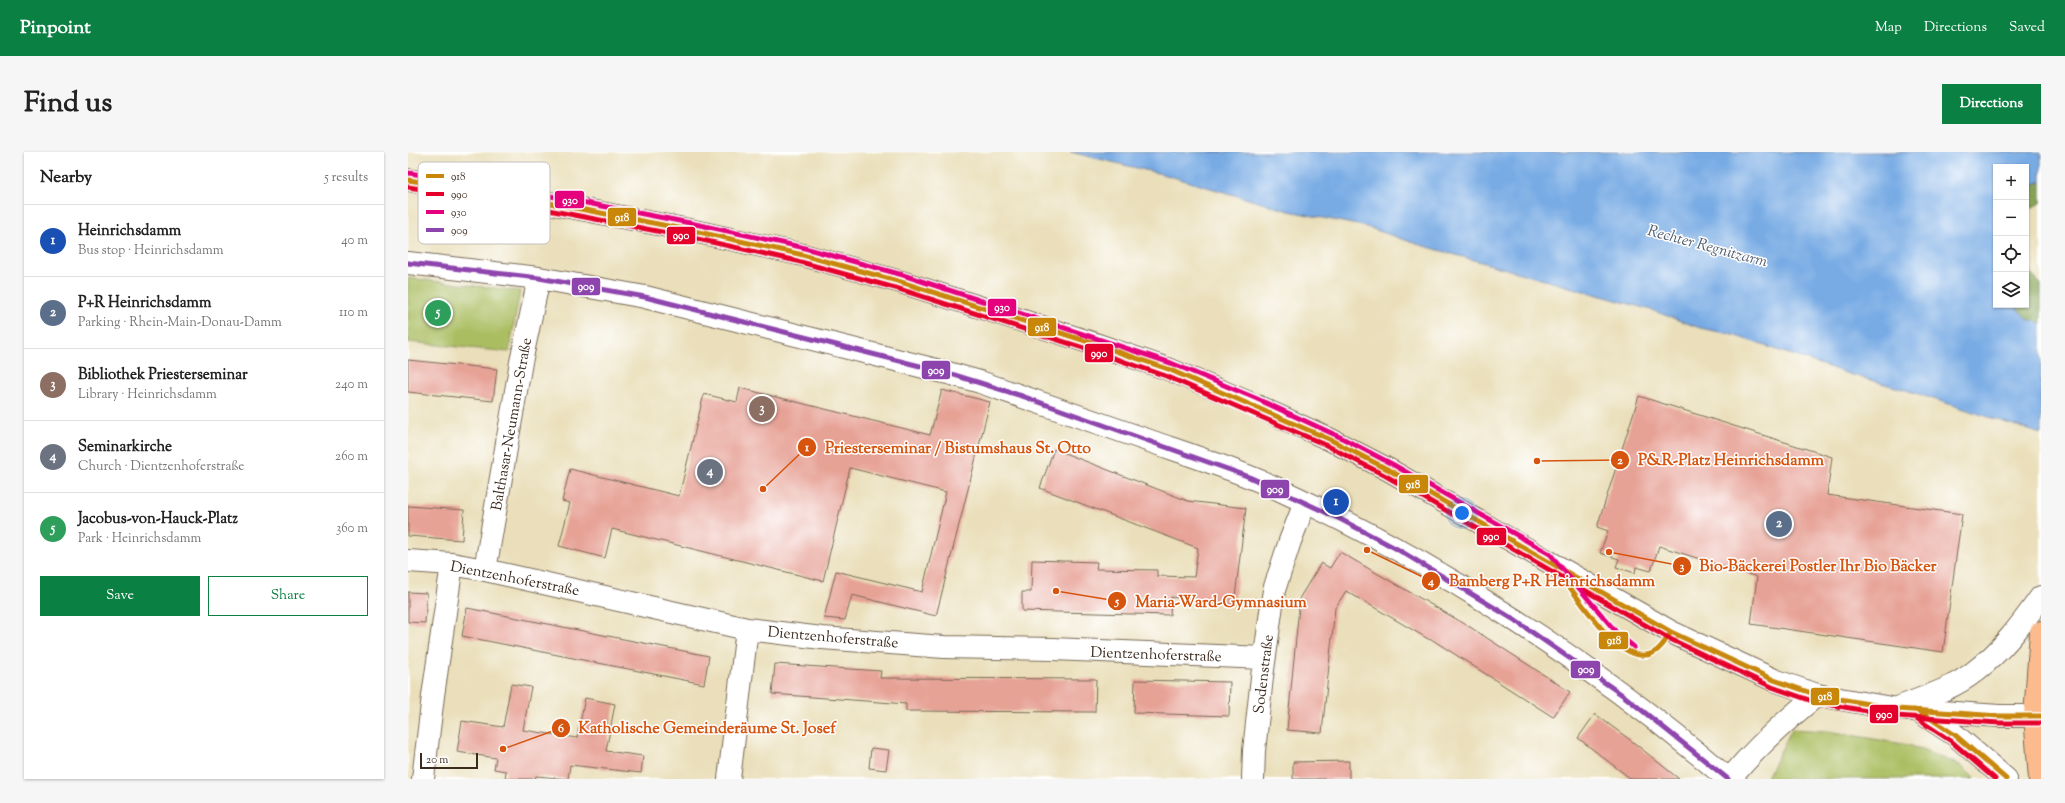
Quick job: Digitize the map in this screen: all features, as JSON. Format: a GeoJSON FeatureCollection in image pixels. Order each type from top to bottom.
{"type":"FeatureCollection","features":[{"type":"Feature","properties":{"kind":"main road"},"geometry":{"type":"LineString","coordinates":[[2040,779],[2038,716],[2041,632]]}},
{"type":"Feature","properties":{"kind":"street"},"geometry":{"type":"LineString","coordinates":[[408,180],[418,182]]}},
{"type":"Feature","properties":{"kind":"street"},"geometry":{"type":"LineString","coordinates":[[550,203],[686,229],[799,254],[902,282],[1095,344],[1168,370],[1252,404],[1344,447],[1389,470],[1671,632],[1741,666],[1774,680],[1817,695],[1897,709],[2038,716]]}},
{"type":"Feature","properties":{"kind":"street"},"geometry":{"type":"LineString","coordinates":[[408,263],[539,278],[645,297],[980,382],[1191,455],[1278,489],[1405,554],[1487,603],[1623,696],[1729,779],[1750,754],[1781,723],[1817,695]]}},
{"type":"Feature","properties":{"kind":"street","name":"Balthasar-Neumann-Straße"},"geometry":{"type":"LineString","coordinates":[[485,570],[522,362],[539,278]]}},
{"type":"Feature","properties":{"kind":"street","name":"Sodenstraße"},"geometry":{"type":"LineString","coordinates":[[1253,779],[1254,751],[1264,658],[1274,590],[1290,541],[1305,503]]}},
{"type":"Feature","properties":{"kind":"street","name":"Dientzenhoferstraße"},"geometry":{"type":"LineString","coordinates":[[408,561],[452,564],[485,570],[747,629],[822,638],[944,647],[1053,649],[1264,658]]}},
{"type":"Feature","properties":{"kind":"street"},"geometry":{"type":"LineString","coordinates":[[423,779],[432,696],[452,564]]}},
{"type":"Feature","properties":{"kind":"street"},"geometry":{"type":"LineString","coordinates":[[1897,709],[1951,686],[1974,673],[2013,636],[2041,597]]}},
{"type":"Feature","properties":{"kind":"street"},"geometry":{"type":"LineString","coordinates":[[729,779],[747,629]]}},
{"type":"Feature","properties":{"kind":"street"},"geometry":{"type":"LineString","coordinates":[[1920,711],[1955,735],[2006,779]]}},
{"type":"Feature","properties":{"kind":"green space"},"geometry":{"type":"Polygon","coordinates":[[[2041,181],[2041,203],[2029,209],[2029,188],[2041,181]]]}},
{"type":"Feature","properties":{"kind":"green space"},"geometry":{"type":"Polygon","coordinates":[[[2029,272],[2041,284],[2041,323],[2027,319],[2017,308],[2029,308],[2029,272]]]}},
{"type":"Feature","properties":{"kind":"green space"},"geometry":{"type":"Polygon","coordinates":[[[408,278],[520,291],[509,352],[408,342],[408,278]]]}},
{"type":"Feature","properties":{"kind":"green space"},"geometry":{"type":"Polygon","coordinates":[[[1792,729],[1828,731],[1909,745],[1960,765],[1975,779],[1766,779],[1792,729]]]}},
{"type":"Feature","properties":{"kind":"water","name":"Rechter Regnitzarm"},"geometry":{"type":"Polygon","coordinates":[[[1070,152],[2041,152],[2041,181],[2029,188],[2029,164],[1993,164],[1993,308],[2017,308],[2027,319],[2041,323],[2041,434],[1906,390],[1849,374],[1730,334],[1700,328],[1651,310],[1417,244],[1367,227],[1289,211],[1166,175],[1070,152]]]}},
{"type":"Feature","properties":{"kind":"building"},"geometry":{"type":"Polygon","coordinates":[[[408,360],[497,369],[493,401],[408,392],[408,360]]]}},
{"type":"Feature","properties":{"kind":"building"},"geometry":{"type":"Polygon","coordinates":[[[740,388],[930,435],[942,390],[990,402],[936,616],[852,595],[845,620],[824,618],[836,571],[922,592],[946,492],[850,468],[823,581],[612,529],[605,558],[559,546],[570,503],[562,501],[570,469],[679,496],[704,394],[737,402],[740,388]]]}},
{"type":"Feature","properties":{"kind":"building"},"geometry":{"type":"Polygon","coordinates":[[[1639,396],[1832,457],[1827,495],[1962,514],[1943,652],[1751,624],[1757,577],[1659,546],[1651,571],[1636,567],[1635,573],[1616,567],[1619,559],[1600,553],[1608,531],[1597,527],[1639,396]]]}},
{"type":"Feature","properties":{"kind":"building"},"geometry":{"type":"Polygon","coordinates":[[[1054,449],[1188,501],[1246,508],[1234,605],[1171,597],[1170,615],[1022,611],[1022,592],[1031,592],[1032,560],[1097,562],[1096,569],[1157,570],[1157,576],[1194,577],[1198,548],[1040,488],[1054,449]]]}},
{"type":"Feature","properties":{"kind":"building"},"geometry":{"type":"Polygon","coordinates":[[[408,506],[464,510],[462,540],[408,536],[408,506]]]}},
{"type":"Feature","properties":{"kind":"building"},"geometry":{"type":"Polygon","coordinates":[[[1340,552],[1470,627],[1570,692],[1553,717],[1431,639],[1430,640],[1346,591],[1335,608],[1322,733],[1287,730],[1300,597],[1321,563],[1330,568],[1340,552]]]}},
{"type":"Feature","properties":{"kind":"building"},"geometry":{"type":"Polygon","coordinates":[[[408,592],[427,593],[425,623],[408,622],[408,592]]]}},
{"type":"Feature","properties":{"kind":"building"},"geometry":{"type":"Polygon","coordinates":[[[467,608],[709,656],[704,684],[462,636],[467,608]]]}},
{"type":"Feature","properties":{"kind":"building"},"geometry":{"type":"Polygon","coordinates":[[[775,664],[881,671],[880,678],[1096,679],[1095,712],[906,711],[906,704],[772,694],[775,664]]]}},
{"type":"Feature","properties":{"kind":"building"},"geometry":{"type":"Polygon","coordinates":[[[1135,680],[1230,682],[1229,716],[1134,713],[1135,680]]]}},
{"type":"Feature","properties":{"kind":"building"},"geometry":{"type":"Polygon","coordinates":[[[511,684],[531,687],[523,730],[577,738],[585,698],[615,704],[606,751],[643,756],[641,773],[570,765],[568,779],[536,776],[535,779],[505,779],[506,771],[494,769],[496,758],[457,752],[462,721],[503,727],[511,684]]]}},
{"type":"Feature","properties":{"kind":"building"},"geometry":{"type":"Polygon","coordinates":[[[1595,714],[1679,779],[1631,779],[1578,738],[1595,714]]]}},
{"type":"Feature","properties":{"kind":"building"},"geometry":{"type":"Polygon","coordinates":[[[871,748],[889,750],[886,770],[869,768],[871,748]]]}},
{"type":"Feature","properties":{"kind":"building"},"geometry":{"type":"Polygon","coordinates":[[[1349,761],[1349,779],[1293,779],[1293,762],[1349,761]]]}},
{"type":"Feature","properties":{"kind":"transit line","name":"930"},"geometry":{"type":"LineString","coordinates":[[409,173],[418,174]]}},
{"type":"Feature","properties":{"kind":"transit line","name":"918"},"geometry":{"type":"LineString","coordinates":[[408,180],[418,182]]}},
{"type":"Feature","properties":{"kind":"transit line","name":"990"},"geometry":{"type":"LineString","coordinates":[[408,187],[418,189]]}},
{"type":"Feature","properties":{"kind":"transit line","name":"930"},"geometry":{"type":"LineString","coordinates":[[550,196],[695,224],[801,247],[903,275],[1171,363],[1255,398],[1340,437],[1392,464],[1550,554],[1617,633],[1634,647]]}},
{"type":"Feature","properties":{"kind":"transit line","name":"918"},"geometry":{"type":"LineString","coordinates":[[550,203],[694,231],[799,254],[901,282],[1168,369],[1329,439],[1389,470],[1671,632],[1774,680],[1817,695],[1897,709],[1999,716],[2041,716]]}},
{"type":"Feature","properties":{"kind":"transit line","name":"990"},"geometry":{"type":"LineString","coordinates":[[550,210],[693,238],[797,261],[899,289],[1166,376],[1326,445],[1386,476],[1668,638],[1772,687],[1815,702],[1896,716],[1999,723],[2041,723]]}},
{"type":"Feature","properties":{"kind":"transit line","name":"909"},"geometry":{"type":"LineString","coordinates":[[408,263],[539,278],[645,297],[948,373],[1022,396],[1247,476],[1338,518],[1397,549],[1513,619],[1624,696],[1728,779]]}},
{"type":"Feature","properties":{"kind":"transit line","name":"918"},"geometry":{"type":"LineString","coordinates":[[1568,585],[1605,632],[1629,652],[1641,655],[1653,653],[1661,647],[1671,632]]}},
{"type":"Feature","properties":{"kind":"transit line","name":"918"},"geometry":{"type":"LineString","coordinates":[[1914,710],[1919,711],[1955,735],[2006,779]]}},
{"type":"Feature","properties":{"kind":"transit line","name":"990"},"geometry":{"type":"LineString","coordinates":[[1916,718],[1951,741],[1995,779]]}},
{"type":"Feature","properties":{"kind":"place","name":"Jacobus-von-Hauck-Platz"},"geometry":{"type":"Point","coordinates":[438,313]}},
{"type":"Feature","properties":{"kind":"place","name":"Bibliothek Priesterseminar"},"geometry":{"type":"Point","coordinates":[762,409]}},
{"type":"Feature","properties":{"kind":"place","name":"P&R-Platz Heinrichsdamm"},"geometry":{"type":"Point","coordinates":[1537,461]}},
{"type":"Feature","properties":{"kind":"place","name":"Seminarkirche"},"geometry":{"type":"Point","coordinates":[710,472]}},
{"type":"Feature","properties":{"kind":"place","name":"Priesterseminar / Bistumshaus St. Otto"},"geometry":{"type":"Point","coordinates":[763,489]}},
{"type":"Feature","properties":{"kind":"place","name":"Heinrichsdamm"},"geometry":{"type":"Point","coordinates":[1336,502]}},
{"type":"Feature","properties":{"kind":"place","name":"P+R Heinrichsdamm"},"geometry":{"type":"Point","coordinates":[1779,524]}},
{"type":"Feature","properties":{"kind":"place","name":"Bamberg P+R Heinrichsdamm"},"geometry":{"type":"Point","coordinates":[1367,550]}},
{"type":"Feature","properties":{"kind":"place","name":"Bio-Bäckerei Postler Ihr Bio Bäcker"},"geometry":{"type":"Point","coordinates":[1609,552]}},
{"type":"Feature","properties":{"kind":"place","name":"Maria-Ward-Gymnasium"},"geometry":{"type":"Point","coordinates":[1056,591]}},
{"type":"Feature","properties":{"kind":"place","name":"Katholische Gemeinderäume St. Josef"},"geometry":{"type":"Point","coordinates":[503,749]}}]}
